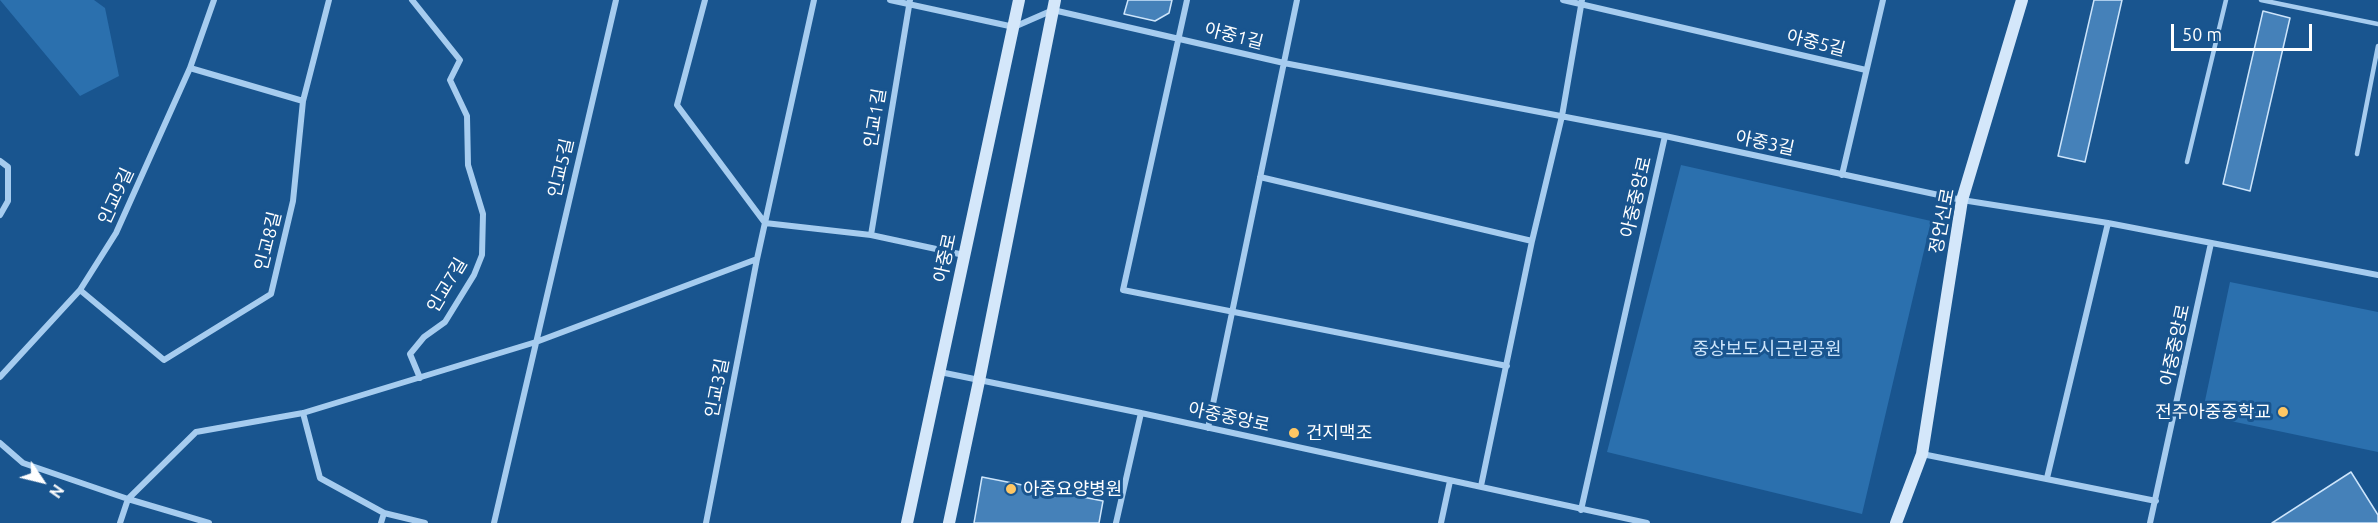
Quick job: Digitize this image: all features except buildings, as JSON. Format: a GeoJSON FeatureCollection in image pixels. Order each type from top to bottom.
{"type":"FeatureCollection","features":[{"type":"Feature","properties":{"kind":"street","name":"인교9길"},"geometry":{"type":"LineString","coordinates":[[0,377],[80,290],[116,233],[190,68],[214,0]]}},
{"type":"Feature","properties":{"kind":"street","name":"인교8길"},"geometry":{"type":"LineString","coordinates":[[80,290],[164,360],[271,294],[293,201],[303,101],[329,0]]}},
{"type":"Feature","properties":{"kind":"street","name":"인교7길"},"geometry":{"type":"LineString","coordinates":[[412,0],[460,60],[450,80],[467,116],[468,165],[483,214],[482,255],[474,275],[445,322],[424,337],[410,354],[420,378]]}},
{"type":"Feature","properties":{"kind":"street","name":"인교5길"},"geometry":{"type":"LineString","coordinates":[[494,523],[616,0]]}},
{"type":"Feature","properties":{"kind":"street"},"geometry":{"type":"LineString","coordinates":[[705,0],[677,105],[765,223],[871,235],[964,255]]}},
{"type":"Feature","properties":{"kind":"street","name":"인교3길"},"geometry":{"type":"LineString","coordinates":[[706,523],[757,259],[814,0]]}},
{"type":"Feature","properties":{"kind":"street"},"geometry":{"type":"LineString","coordinates":[[890,0],[909,2],[1014,27],[1054,5],[1179,38],[1124,290],[1507,366]]}},
{"type":"Feature","properties":{"kind":"street","name":"아중로"},"geometry":{"type":"LineString","coordinates":[[907,523],[1019,0]]}},
{"type":"Feature","properties":{"kind":"street","name":"아중1길"},"geometry":{"type":"LineString","coordinates":[[1187,0],[1179,38],[1284,63],[1416,89]]}},
{"type":"Feature","properties":{"kind":"street","name":"아중1길"},"geometry":{"type":"LineString","coordinates":[[1208,428],[1297,0]]}},
{"type":"Feature","properties":{"kind":"street"},"geometry":{"type":"LineString","coordinates":[[1481,486],[1532,241],[1562,116],[1582,2],[1563,0]]}},
{"type":"Feature","properties":{"kind":"street","name":"아중5길"},"geometry":{"type":"LineString","coordinates":[[1842,176],[1883,0]]}},
{"type":"Feature","properties":{"kind":"street","name":"정언신로"},"geometry":{"type":"LineString","coordinates":[[1896,523],[1922,454],[1962,200],[2022,0]]}},
{"type":"Feature","properties":{"kind":"street","name":"인교1길"},"geometry":{"type":"LineString","coordinates":[[871,235],[909,2]]}},
{"type":"Feature","properties":{"kind":"street","name":"아중5길"},"geometry":{"type":"LineString","coordinates":[[1582,2],[1866,70]]}},
{"type":"Feature","properties":{"kind":"street"},"geometry":{"type":"LineString","coordinates":[[949,523],[1054,5]]}},
{"type":"Feature","properties":{"kind":"street"},"geometry":{"type":"LineString","coordinates":[[190,68],[303,101]]}},
{"type":"Feature","properties":{"kind":"street","name":"아중3길"},"geometry":{"type":"LineString","coordinates":[[1416,89],[1665,136],[1842,176],[1962,200],[2108,222],[2378,275]]}},
{"type":"Feature","properties":{"kind":"street","name":"아중중앙로"},"geometry":{"type":"LineString","coordinates":[[1581,510],[1665,136]]}},
{"type":"Feature","properties":{"kind":"street"},"geometry":{"type":"LineString","coordinates":[[0,161],[8,166],[8,201],[0,215]]}},
{"type":"Feature","properties":{"kind":"street"},"geometry":{"type":"LineString","coordinates":[[1260,177],[1532,241]]}},
{"type":"Feature","properties":{"kind":"street"},"geometry":{"type":"LineString","coordinates":[[2047,478],[2108,222]]}},
{"type":"Feature","properties":{"kind":"street","name":"아중중앙로"},"geometry":{"type":"LineString","coordinates":[[2150,523],[2211,243]]}},
{"type":"Feature","properties":{"kind":"street"},"geometry":{"type":"LineString","coordinates":[[120,523],[128,499],[196,432],[303,413],[420,378],[536,342],[757,259]]}},
{"type":"Feature","properties":{"kind":"street","name":"아중중앙로"},"geometry":{"type":"LineString","coordinates":[[940,372],[1141,413],[1647,523]]}},
{"type":"Feature","properties":{"kind":"street"},"geometry":{"type":"LineString","coordinates":[[303,413],[320,478],[384,513],[425,523]]}},
{"type":"Feature","properties":{"kind":"street"},"geometry":{"type":"LineString","coordinates":[[1116,523],[1141,413]]}},
{"type":"Feature","properties":{"kind":"street"},"geometry":{"type":"LineString","coordinates":[[0,444],[23,462],[128,499],[209,523]]}},
{"type":"Feature","properties":{"kind":"street"},"geometry":{"type":"LineString","coordinates":[[1922,454],[2156,501]]}},
{"type":"Feature","properties":{"kind":"street"},"geometry":{"type":"LineString","coordinates":[[1441,523],[1450,481]]}},
{"type":"Feature","properties":{"kind":"street"},"geometry":{"type":"LineString","coordinates":[[381,523],[384,513]]}},
{"type":"Feature","properties":{"kind":"lane"},"geometry":{"type":"LineString","coordinates":[[2187,162],[2226,0]]}},
{"type":"Feature","properties":{"kind":"lane"},"geometry":{"type":"LineString","coordinates":[[2260,0],[2378,24]]}},
{"type":"Feature","properties":{"kind":"lane"},"geometry":{"type":"LineString","coordinates":[[2357,154],[2378,46]]}},
{"type":"Feature","properties":{"kind":"green space"},"geometry":{"type":"Polygon","coordinates":[[[0,0],[94,0],[105,8],[119,76],[80,96],[0,0]]]}},
{"type":"Feature","properties":{"kind":"green space","name":"중상보도시근린공원"},"geometry":{"type":"Polygon","coordinates":[[[1681,165],[1931,221],[1862,514],[1607,452],[1681,165]]]}},
{"type":"Feature","properties":{"kind":"green space"},"geometry":{"type":"Polygon","coordinates":[[[2230,282],[2378,312],[2378,452],[2202,415],[2230,282]]]}},
{"type":"Feature","properties":{"kind":"place","name":"전주아중중학교"},"geometry":{"type":"Point","coordinates":[2283,412]}},
{"type":"Feature","properties":{"kind":"place","name":"건지맥조"},"geometry":{"type":"Point","coordinates":[1294,433]}},
{"type":"Feature","properties":{"kind":"place","name":"아중요양병원"},"geometry":{"type":"Point","coordinates":[1011,489]}}]}
